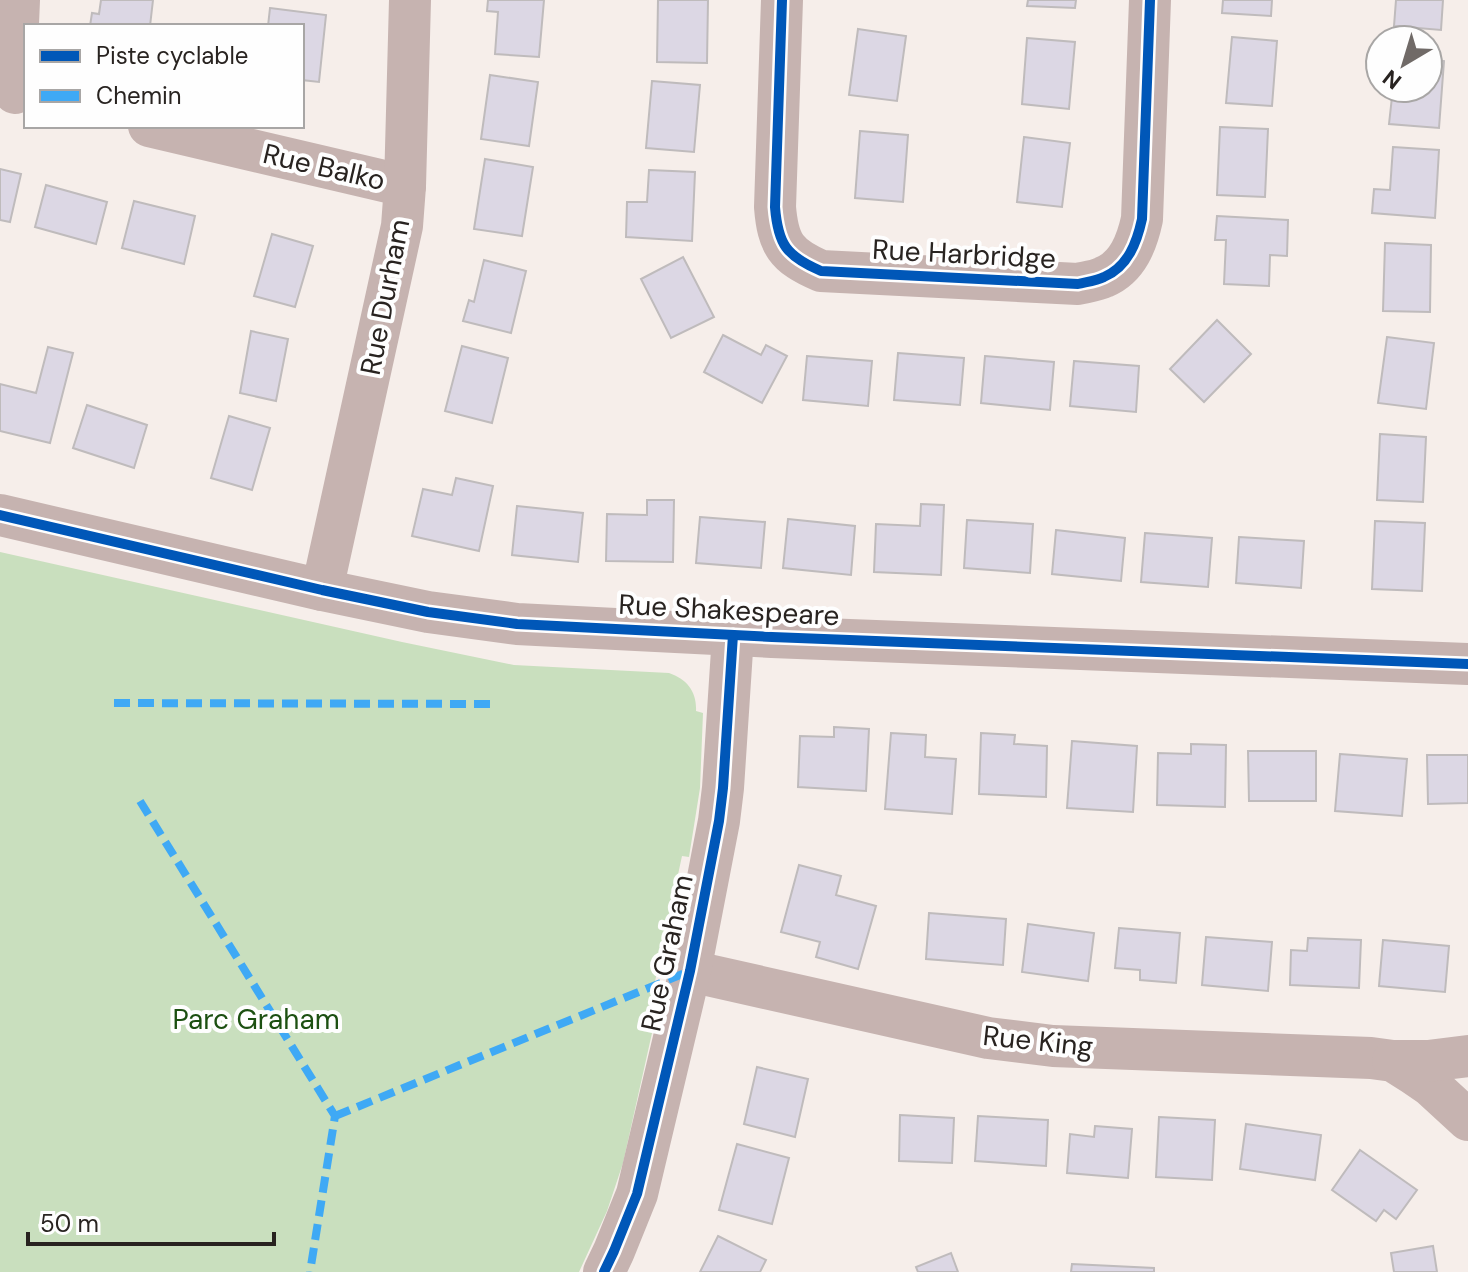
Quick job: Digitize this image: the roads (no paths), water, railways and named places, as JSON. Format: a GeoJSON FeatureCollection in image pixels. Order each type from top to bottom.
{"type":"FeatureCollection","features":[{"type":"Feature","properties":{"kind":"street"},"geometry":{"type":"LineString","coordinates":[[14,93],[19,0]]}},
{"type":"Feature","properties":{"kind":"street","name":"Rue Durham"},"geometry":{"type":"LineString","coordinates":[[322,590],[402,226],[410,0]]}},
{"type":"Feature","properties":{"kind":"street","name":"Rue Harbridge"},"geometry":{"type":"LineString","coordinates":[[782,0],[775,207],[777,228],[786,248],[801,262],[821,271],[1078,284],[1104,277],[1124,263],[1137,242],[1142,219],[1150,0]]}},
{"type":"Feature","properties":{"kind":"street","name":"Rue Balko"},"geometry":{"type":"LineString","coordinates":[[158,128],[405,186]]}},
{"type":"Feature","properties":{"kind":"street","name":"Rue Shakespeare"},"geometry":{"type":"LineString","coordinates":[[0,515],[322,590],[428,612],[517,624],[1468,664]]}},
{"type":"Feature","properties":{"kind":"street","name":"Rue Graham"},"geometry":{"type":"LineString","coordinates":[[604,1272],[637,1194],[690,971],[719,821],[733,635]]}},
{"type":"Feature","properties":{"kind":"street","name":"Rue King"},"geometry":{"type":"LineString","coordinates":[[690,971],[988,1038],[1053,1046],[1393,1061],[1468,1056]]}},
{"type":"Feature","properties":{"kind":"street","name":"Rue King"},"geometry":{"type":"LineString","coordinates":[[1393,1061],[1431,1086],[1468,1120]]}},
{"type":"Feature","properties":{"kind":"park label","name":"Parc Graham"},"geometry":{"type":"Point","coordinates":[256,1019]}}]}
